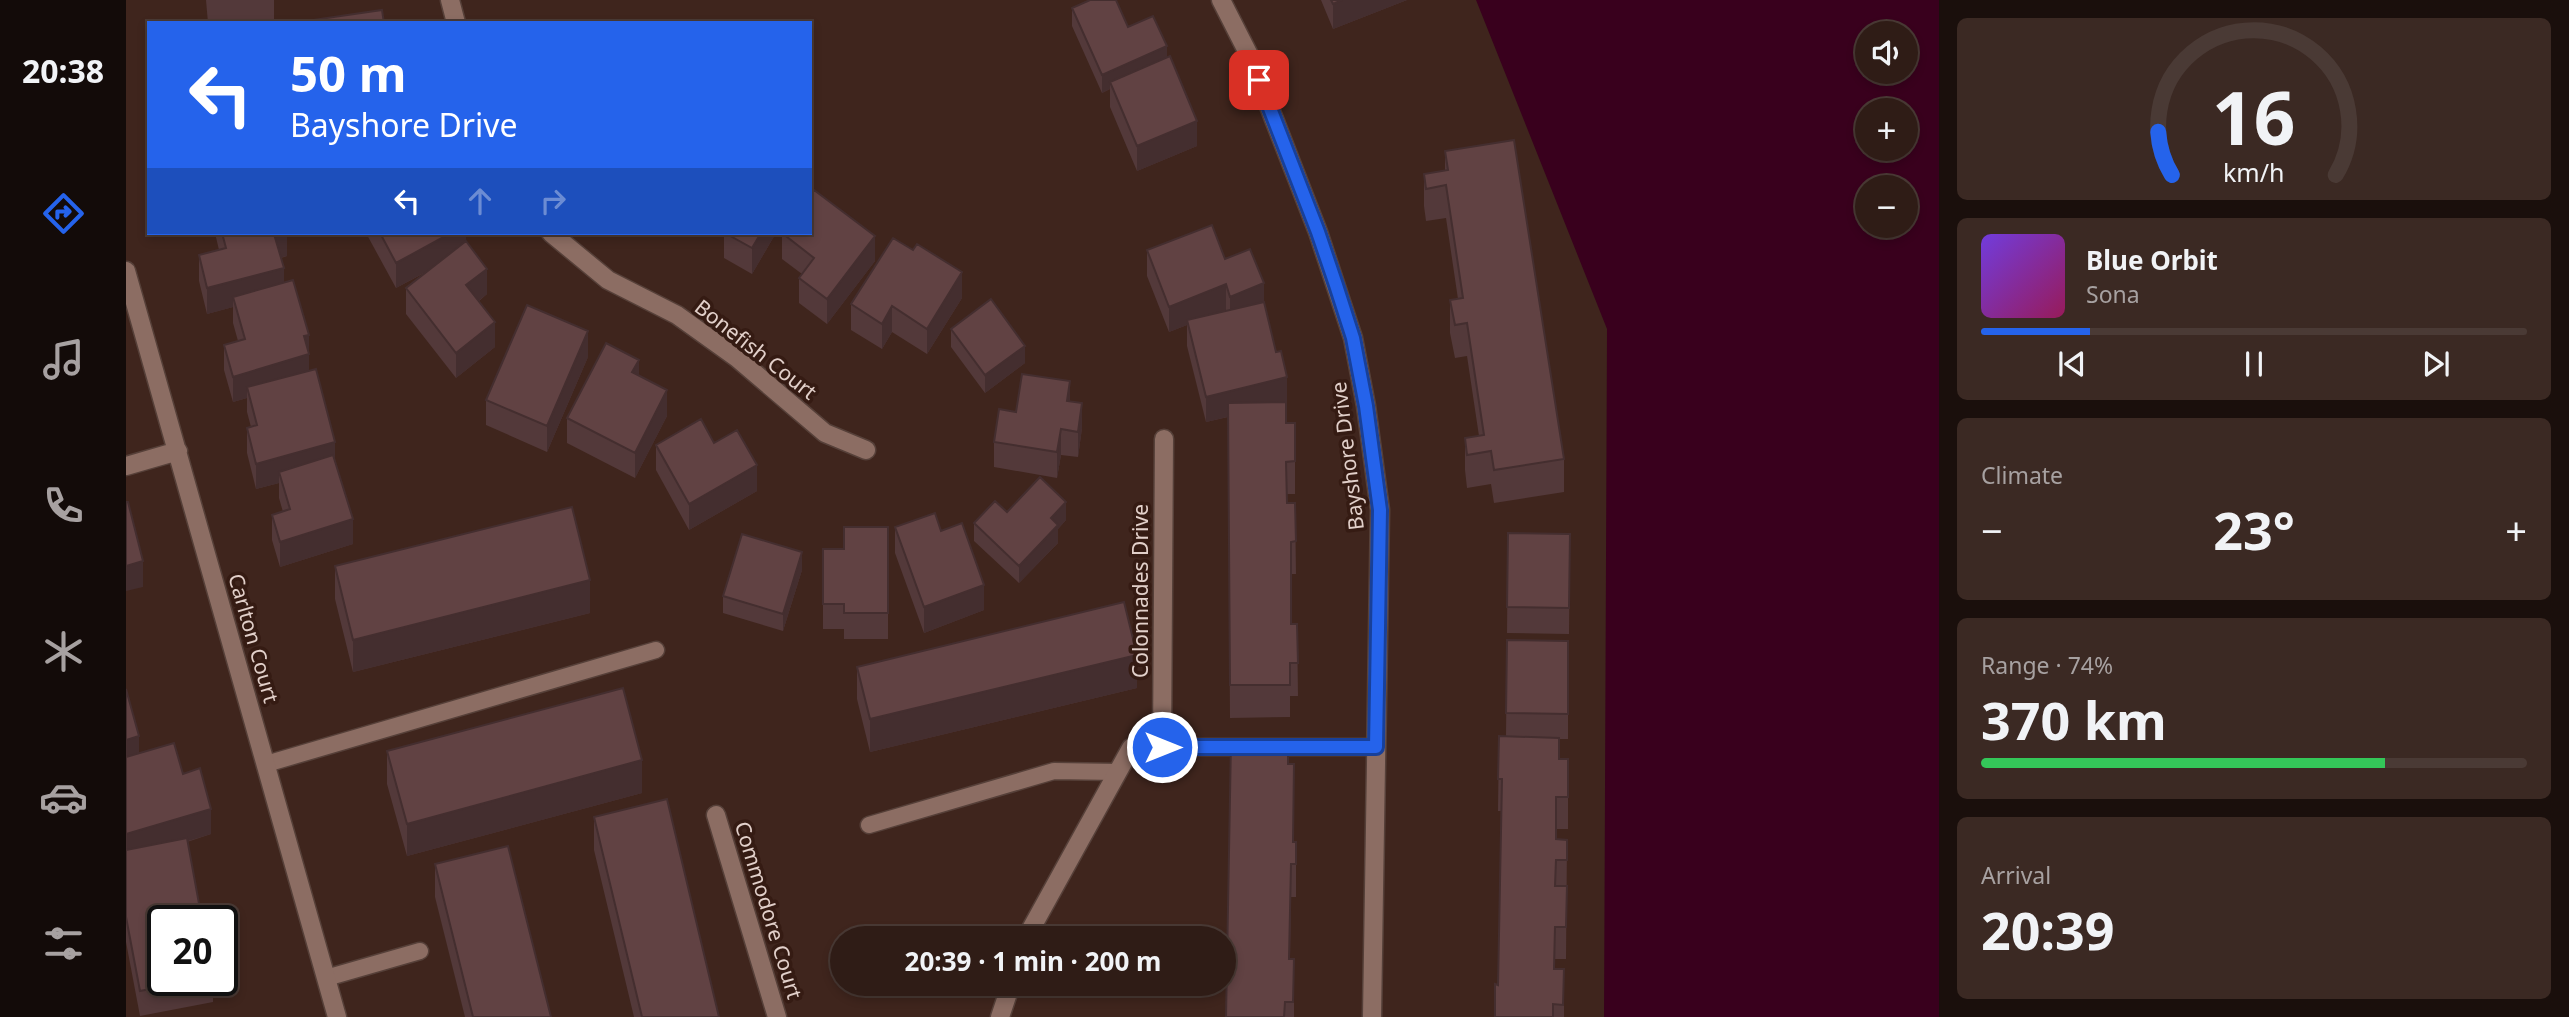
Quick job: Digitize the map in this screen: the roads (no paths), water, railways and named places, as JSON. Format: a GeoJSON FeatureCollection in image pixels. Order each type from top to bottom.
{"type":"FeatureCollection","features":[{"type":"Feature","properties":{"kind":"street"},"geometry":{"type":"LineString","coordinates":[[450,0],[455,21]]}},
{"type":"Feature","properties":{"kind":"street","name":"Bayshore Drive"},"geometry":{"type":"LineString","coordinates":[[1221,0],[1249,55],[1318,232],[1353,338],[1366,406],[1380,510],[1373,1017]]}},
{"type":"Feature","properties":{"kind":"street","name":"Bonefish Court"},"geometry":{"type":"LineString","coordinates":[[553,235],[608,279],[677,315],[737,358],[825,433],[866,450]]}},
{"type":"Feature","properties":{"kind":"street","name":"Carlton Court"},"geometry":{"type":"LineString","coordinates":[[126,271],[336,1017]]}},
{"type":"Feature","properties":{"kind":"street","name":"Colonnades Drive"},"geometry":{"type":"LineString","coordinates":[[1162,747],[1164,439]]}},
{"type":"Feature","properties":{"kind":"street"},"geometry":{"type":"LineString","coordinates":[[126,466],[178,451]]}},
{"type":"Feature","properties":{"kind":"street"},"geometry":{"type":"LineString","coordinates":[[1033,926],[1131,748],[1162,747]]}},
{"type":"Feature","properties":{"kind":"street","name":"Commodore Court"},"geometry":{"type":"LineString","coordinates":[[716,815],[777,1017]]}},
{"type":"Feature","properties":{"kind":"street"},"geometry":{"type":"LineString","coordinates":[[1000,1017],[1007,996]]}},
{"type":"Feature","properties":{"kind":"lane"},"geometry":{"type":"LineString","coordinates":[[266,764],[656,650]]}},
{"type":"Feature","properties":{"kind":"lane"},"geometry":{"type":"LineString","coordinates":[[1162,747],[1376,747]]}},
{"type":"Feature","properties":{"kind":"lane"},"geometry":{"type":"LineString","coordinates":[[869,825],[1054,771],[1118,772]]}},
{"type":"Feature","properties":{"kind":"lane"},"geometry":{"type":"LineString","coordinates":[[326,978],[420,951]]}}]}
